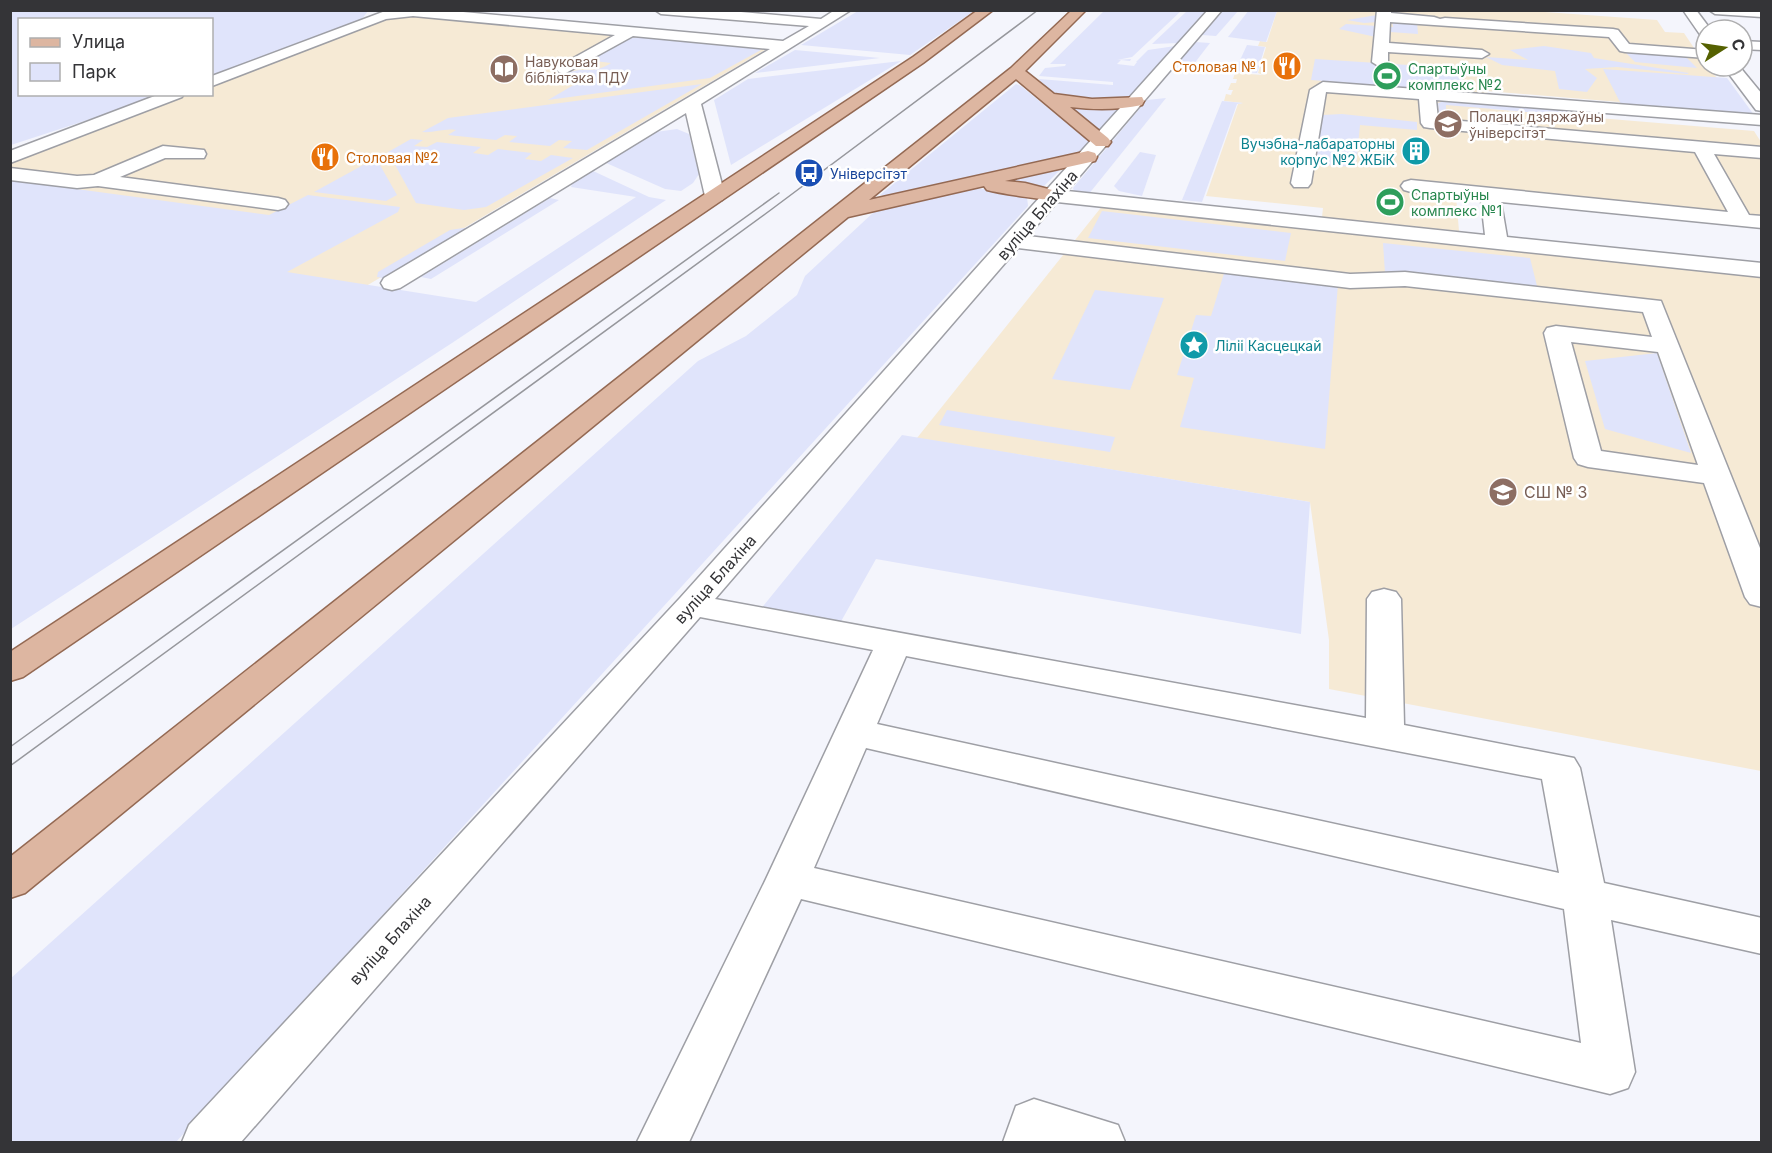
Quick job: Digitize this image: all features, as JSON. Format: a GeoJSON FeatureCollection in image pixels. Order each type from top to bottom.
{"type":"FeatureCollection","features":[{"type":"Feature","properties":{"kind":"main road"},"geometry":{"type":"LineString","coordinates":[[10,669],[918,60],[987,10]]}},
{"type":"Feature","properties":{"kind":"main road"},"geometry":{"type":"LineString","coordinates":[[10,881],[1016,71],[1080,10]]}},
{"type":"Feature","properties":{"kind":"main road"},"geometry":{"type":"LineString","coordinates":[[838,213],[959,186],[1095,150],[1047,97],[1016,71]]}},
{"type":"Feature","properties":{"kind":"main road"},"geometry":{"type":"LineString","coordinates":[[1047,97],[1102,106],[1136,102]]}},
{"type":"Feature","properties":{"kind":"main road"},"geometry":{"type":"LineString","coordinates":[[959,186],[1015,188],[1053,196]]}},
{"type":"Feature","properties":{"kind":"street"},"geometry":{"type":"LineString","coordinates":[[661,10],[823,23]]}},
{"type":"Feature","properties":{"kind":"street"},"geometry":{"type":"LineString","coordinates":[[392,283],[845,10]]}},
{"type":"Feature","properties":{"kind":"street","name":"вуліца Блахіна"},"geometry":{"type":"LineString","coordinates":[[208,1143],[692,605],[1216,10]]}},
{"type":"Feature","properties":{"kind":"street"},"geometry":{"type":"LineString","coordinates":[[1715,10],[1761,13]]}},
{"type":"Feature","properties":{"kind":"street"},"geometry":{"type":"LineString","coordinates":[[213,81],[384,15],[413,12],[513,15],[632,31],[786,46]]}},
{"type":"Feature","properties":{"kind":"street"},"geometry":{"type":"LineString","coordinates":[[1482,54],[1381,54],[1384,14],[1440,21],[1613,33],[1625,48],[1694,53]]}},
{"type":"Feature","properties":{"kind":"street"},"geometry":{"type":"LineString","coordinates":[[564,69],[632,31]]}},
{"type":"Feature","properties":{"kind":"street"},"geometry":{"type":"LineString","coordinates":[[1740,78],[1761,106]]}},
{"type":"Feature","properties":{"kind":"street"},"geometry":{"type":"LineString","coordinates":[[1294,221],[1318,90],[1323,87],[1334,86],[1761,120]]}},
{"type":"Feature","properties":{"kind":"street"},"geometry":{"type":"LineString","coordinates":[[1428,94],[1431,127],[1482,135],[1701,147],[1761,153]]}},
{"type":"Feature","properties":{"kind":"street"},"geometry":{"type":"LineString","coordinates":[[10,158],[171,96]]}},
{"type":"Feature","properties":{"kind":"street"},"geometry":{"type":"LineString","coordinates":[[692,103],[715,196]]}},
{"type":"Feature","properties":{"kind":"street"},"geometry":{"type":"LineString","coordinates":[[1701,147],[1752,221]]}},
{"type":"Feature","properties":{"kind":"street"},"geometry":{"type":"LineString","coordinates":[[98,180],[163,152],[197,154]]}},
{"type":"Feature","properties":{"kind":"street"},"geometry":{"type":"LineString","coordinates":[[10,174],[77,182],[98,180],[278,204]]}},
{"type":"Feature","properties":{"kind":"street"},"geometry":{"type":"LineString","coordinates":[[1412,186],[1752,221]]}},
{"type":"Feature","properties":{"kind":"street"},"geometry":{"type":"LineString","coordinates":[[1490,195],[1497,242]]}},
{"type":"Feature","properties":{"kind":"street"},"geometry":{"type":"LineString","coordinates":[[1053,196],[1761,270]]}},
{"type":"Feature","properties":{"kind":"street"},"geometry":{"type":"LineString","coordinates":[[1014,241],[1350,281],[1405,279],[1653,306],[1761,597]]}},
{"type":"Feature","properties":{"kind":"street"},"geometry":{"type":"LineString","coordinates":[[1668,346],[1556,333],[1588,459],[1716,476]]}},
{"type":"Feature","properties":{"kind":"street"},"geometry":{"type":"LineString","coordinates":[[1384,599],[1384,735]]}},
{"type":"Feature","properties":{"kind":"street"},"geometry":{"type":"LineString","coordinates":[[692,605],[1560,768],[1585,897],[1610,1072],[788,879]]}},
{"type":"Feature","properties":{"kind":"street"},"geometry":{"type":"LineString","coordinates":[[663,1143],[788,879],[894,643]]}},
{"type":"Feature","properties":{"kind":"street"},"geometry":{"type":"LineString","coordinates":[[853,732],[1761,936]]}},
{"type":"Feature","properties":{"kind":"street"},"geometry":{"type":"LineString","coordinates":[[1029,1143],[1034,1123],[1098,1143]]}},
{"type":"Feature","properties":{"kind":"shaded area","name":"Полацкі дзяржаўны ўніверсітэт"},"geometry":{"type":"Polygon","coordinates":[[[1518,10],[1657,20],[1665,32],[1684,33],[1694,48],[1694,78],[1727,78],[1622,106],[1619,102],[1487,91],[1490,109],[1754,131],[1761,142],[1761,217],[1456,196],[1459,231],[1322,217],[1323,208],[1206,196],[1238,104],[1243,103],[1224,101],[1226,94],[1231,95],[1233,90],[1228,90],[1231,83],[1236,83],[1237,79],[1233,79],[1235,73],[1263,75],[1258,73],[1266,47],[1258,46],[1260,41],[1267,42],[1277,11],[1518,10]]]}},
{"type":"Feature","properties":{"kind":"shaded area"},"geometry":{"type":"Polygon","coordinates":[[[412,14],[770,47],[356,292],[11,239],[10,163],[183,96],[213,96],[213,84],[384,17],[412,14]]]}},
{"type":"Feature","properties":{"kind":"shaded area","name":"СШ № 3"},"geometry":{"type":"Polygon","coordinates":[[[1103,205],[1761,275],[1761,771],[1329,689],[1329,640],[1310,502],[917,438],[1103,205]]]}},
{"type":"Feature","properties":{"kind":"green space"},"geometry":{"type":"Polygon","coordinates":[[[1224,10],[1238,11],[1216,36],[1202,35],[1224,10]]]}},
{"type":"Feature","properties":{"kind":"green space"},"geometry":{"type":"Polygon","coordinates":[[[1249,10],[1277,11],[1266,42],[1228,37],[1249,10]]]}},
{"type":"Feature","properties":{"kind":"green space"},"geometry":{"type":"Polygon","coordinates":[[[10,11],[368,11],[353,31],[213,79],[213,18],[18,18],[18,96],[161,96],[11,145],[10,11]]]}},
{"type":"Feature","properties":{"kind":"green space"},"geometry":{"type":"Polygon","coordinates":[[[858,11],[974,11],[910,55],[801,45],[858,11]]]}},
{"type":"Feature","properties":{"kind":"green space"},"geometry":{"type":"Polygon","coordinates":[[[1104,11],[1181,11],[1132,57],[1117,60],[1131,59],[1130,61],[1121,60],[1117,64],[1134,66],[1148,50],[1182,45],[1134,97],[1111,101],[1082,100],[1056,93],[1046,87],[1039,79],[1113,85],[1113,82],[1039,76],[1045,68],[1065,66],[1066,64],[1050,64],[1104,11]]]}},
{"type":"Feature","properties":{"kind":"green space"},"geometry":{"type":"Polygon","coordinates":[[[1187,11],[1207,11],[1179,43],[1152,44],[1187,11]]]}},
{"type":"Feature","properties":{"kind":"green space"},"geometry":{"type":"Polygon","coordinates":[[[1377,15],[1417,22],[1418,34],[1390,32],[1376,37],[1339,29],[1346,24],[1393,27],[1392,21],[1364,23],[1347,20],[1377,15]]]}},
{"type":"Feature","properties":{"kind":"green space"},"geometry":{"type":"Polygon","coordinates":[[[640,37],[757,47],[761,50],[710,78],[548,100],[577,83],[565,74],[577,70],[604,67],[611,63],[586,60],[628,38],[640,37]]]}},
{"type":"Feature","properties":{"kind":"green space"},"geometry":{"type":"Polygon","coordinates":[[[1195,42],[1210,43],[1190,69],[1176,64],[1195,42]]]}},
{"type":"Feature","properties":{"kind":"green space"},"geometry":{"type":"Polygon","coordinates":[[[1247,45],[1265,47],[1257,73],[1235,71],[1247,45]]]}},
{"type":"Feature","properties":{"kind":"green space"},"geometry":{"type":"Polygon","coordinates":[[[1544,46],[1591,53],[1594,58],[1689,73],[1617,67],[1585,69],[1597,78],[1587,92],[1559,89],[1555,71],[1502,65],[1486,57],[1528,60],[1510,50],[1544,46]]]}},
{"type":"Feature","properties":{"kind":"green space"},"geometry":{"type":"Polygon","coordinates":[[[795,50],[880,58],[755,73],[795,50]]]}},
{"type":"Feature","properties":{"kind":"green space"},"geometry":{"type":"Polygon","coordinates":[[[1625,52],[1675,55],[1687,58],[1694,68],[1635,62],[1625,52]]]}},
{"type":"Feature","properties":{"kind":"green space","name":"Спартыўны комплекс №2"},"geometry":{"type":"Polygon","coordinates":[[[1315,59],[1455,68],[1456,71],[1462,71],[1464,93],[1311,80],[1315,59]]]}},
{"type":"Feature","properties":{"kind":"green space"},"geometry":{"type":"Polygon","coordinates":[[[901,61],[731,165],[714,100],[748,79],[901,61]]]}},
{"type":"Feature","properties":{"kind":"green space"},"geometry":{"type":"Polygon","coordinates":[[[1603,69],[1694,76],[1694,78],[1727,78],[1754,115],[1622,106],[1603,69]]]}},
{"type":"Feature","properties":{"kind":"green space"},"geometry":{"type":"Polygon","coordinates":[[[702,84],[587,150],[563,148],[572,141],[559,140],[550,146],[509,142],[517,136],[505,135],[496,140],[448,135],[456,130],[422,132],[448,118],[702,84]]]}},
{"type":"Feature","properties":{"kind":"green space"},"geometry":{"type":"Polygon","coordinates":[[[1016,84],[1091,143],[1081,154],[885,196],[880,195],[1016,84]]]}},
{"type":"Feature","properties":{"kind":"green space"},"geometry":{"type":"Polygon","coordinates":[[[1166,98],[1088,195],[1074,191],[1073,188],[1147,100],[1166,98]]]}},
{"type":"Feature","properties":{"kind":"green space"},"geometry":{"type":"Polygon","coordinates":[[[1448,100],[1584,111],[1586,117],[1446,105],[1446,111],[1442,111],[1442,116],[1439,116],[1438,103],[1448,100]]]}},
{"type":"Feature","properties":{"kind":"green space"},"geometry":{"type":"Polygon","coordinates":[[[1222,101],[1243,103],[1237,104],[1202,202],[1182,200],[1222,101]]]}},
{"type":"Feature","properties":{"kind":"green space"},"geometry":{"type":"Polygon","coordinates":[[[1127,107],[1100,135],[1072,109],[1108,109],[1127,107]]]}},
{"type":"Feature","properties":{"kind":"green space"},"geometry":{"type":"Polygon","coordinates":[[[1342,114],[1417,122],[1417,130],[1360,125],[1356,167],[1322,165],[1315,161],[1323,115],[1342,114]]]}},
{"type":"Feature","properties":{"kind":"green space"},"geometry":{"type":"Polygon","coordinates":[[[677,129],[689,134],[699,174],[693,183],[681,191],[665,189],[604,162],[656,132],[677,129]]]}},
{"type":"Feature","properties":{"kind":"green space"},"geometry":{"type":"Polygon","coordinates":[[[411,139],[423,140],[414,146],[427,147],[437,142],[481,147],[473,153],[488,155],[498,149],[532,153],[525,159],[541,161],[551,155],[573,158],[486,207],[464,210],[416,203],[388,152],[411,139]]]}},
{"type":"Feature","properties":{"kind":"green space"},"geometry":{"type":"Polygon","coordinates":[[[1140,152],[1156,155],[1142,196],[1119,191],[1114,186],[1140,152]]]}},
{"type":"Feature","properties":{"kind":"green space"},"geometry":{"type":"Polygon","coordinates":[[[376,158],[397,195],[386,201],[314,192],[376,158]]]}},
{"type":"Feature","properties":{"kind":"green space"},"geometry":{"type":"Polygon","coordinates":[[[1064,166],[1040,190],[997,181],[1064,166]]]}},
{"type":"Feature","properties":{"kind":"green space"},"geometry":{"type":"Polygon","coordinates":[[[591,170],[649,197],[666,200],[452,343],[11,629],[10,180],[269,215],[308,195],[400,207],[398,212],[287,272],[476,302],[636,197],[571,187],[573,181],[591,170]]]}},
{"type":"Feature","properties":{"kind":"green space"},"geometry":{"type":"Polygon","coordinates":[[[962,189],[994,189],[1027,197],[1028,206],[176,1142],[11,1142],[10,979],[698,361],[746,336],[797,295],[805,276],[875,211],[962,189]]]}},
{"type":"Feature","properties":{"kind":"green space"},"geometry":{"type":"Polygon","coordinates":[[[550,198],[559,200],[431,279],[421,277],[550,198]]]}},
{"type":"Feature","properties":{"kind":"green space"},"geometry":{"type":"Polygon","coordinates":[[[1102,211],[1291,233],[1285,261],[1088,238],[1102,211]]]}},
{"type":"Feature","properties":{"kind":"green space"},"geometry":{"type":"Polygon","coordinates":[[[468,228],[383,278],[377,277],[378,272],[450,230],[468,228]]]}},
{"type":"Feature","properties":{"kind":"green space"},"geometry":{"type":"Polygon","coordinates":[[[1383,243],[1530,258],[1538,290],[1385,273],[1383,243]]]}},
{"type":"Feature","properties":{"kind":"green space"},"geometry":{"type":"Polygon","coordinates":[[[1225,270],[1338,284],[1325,449],[1180,427],[1194,378],[1177,375],[1183,356],[1199,358],[1207,333],[1191,331],[1196,315],[1211,316],[1225,270]]]}},
{"type":"Feature","properties":{"kind":"green space"},"geometry":{"type":"Polygon","coordinates":[[[1095,290],[1164,298],[1130,390],[1052,379],[1095,290]]]}},
{"type":"Feature","properties":{"kind":"green space"},"geometry":{"type":"Polygon","coordinates":[[[1657,353],[1691,453],[1605,429],[1585,361],[1657,353]]]}},
{"type":"Feature","properties":{"kind":"green space"},"geometry":{"type":"Polygon","coordinates":[[[947,410],[1115,437],[1110,452],[939,425],[947,410]]]}},
{"type":"Feature","properties":{"kind":"green space"},"geometry":{"type":"Polygon","coordinates":[[[902,435],[1310,502],[1301,634],[876,559],[839,625],[760,610],[902,435]]]}},
{"type":"Feature","properties":{"kind":"tram line"},"geometry":{"type":"LineString","coordinates":[[10,766],[772,209],[1038,10]]}},
{"type":"Feature","properties":{"kind":"tram line"},"geometry":{"type":"LineString","coordinates":[[10,747],[779,193]]}},
{"type":"Feature","properties":{"kind":"place","name":"Столовая № 1"},"geometry":{"type":"Point","coordinates":[1287,66]}},
{"type":"Feature","properties":{"kind":"place","name":"Навуковая бібліятэка ПДУ"},"geometry":{"type":"Point","coordinates":[504,69]}},
{"type":"Feature","properties":{"kind":"place","name":"Спартыўны комплекс №2"},"geometry":{"type":"Point","coordinates":[1387,76]}},
{"type":"Feature","properties":{"kind":"place","name":"Полацкі дзяржаўны ўніверсітэт"},"geometry":{"type":"Point","coordinates":[1448,124]}},
{"type":"Feature","properties":{"kind":"place","name":"Вучэбна-лабараторны корпус №2 ЖБіК"},"geometry":{"type":"Point","coordinates":[1416,151]}},
{"type":"Feature","properties":{"kind":"place","name":"Столовая №2"},"geometry":{"type":"Point","coordinates":[325,157]}},
{"type":"Feature","properties":{"kind":"place","name":"Універсітэт"},"geometry":{"type":"Point","coordinates":[809,173]}},
{"type":"Feature","properties":{"kind":"place","name":"Спартыўны комплекс №1"},"geometry":{"type":"Point","coordinates":[1390,202]}},
{"type":"Feature","properties":{"kind":"place","name":"Ліліі Касцецкай"},"geometry":{"type":"Point","coordinates":[1194,345]}},
{"type":"Feature","properties":{"kind":"place","name":"СШ № 3"},"geometry":{"type":"Point","coordinates":[1503,492]}}]}
